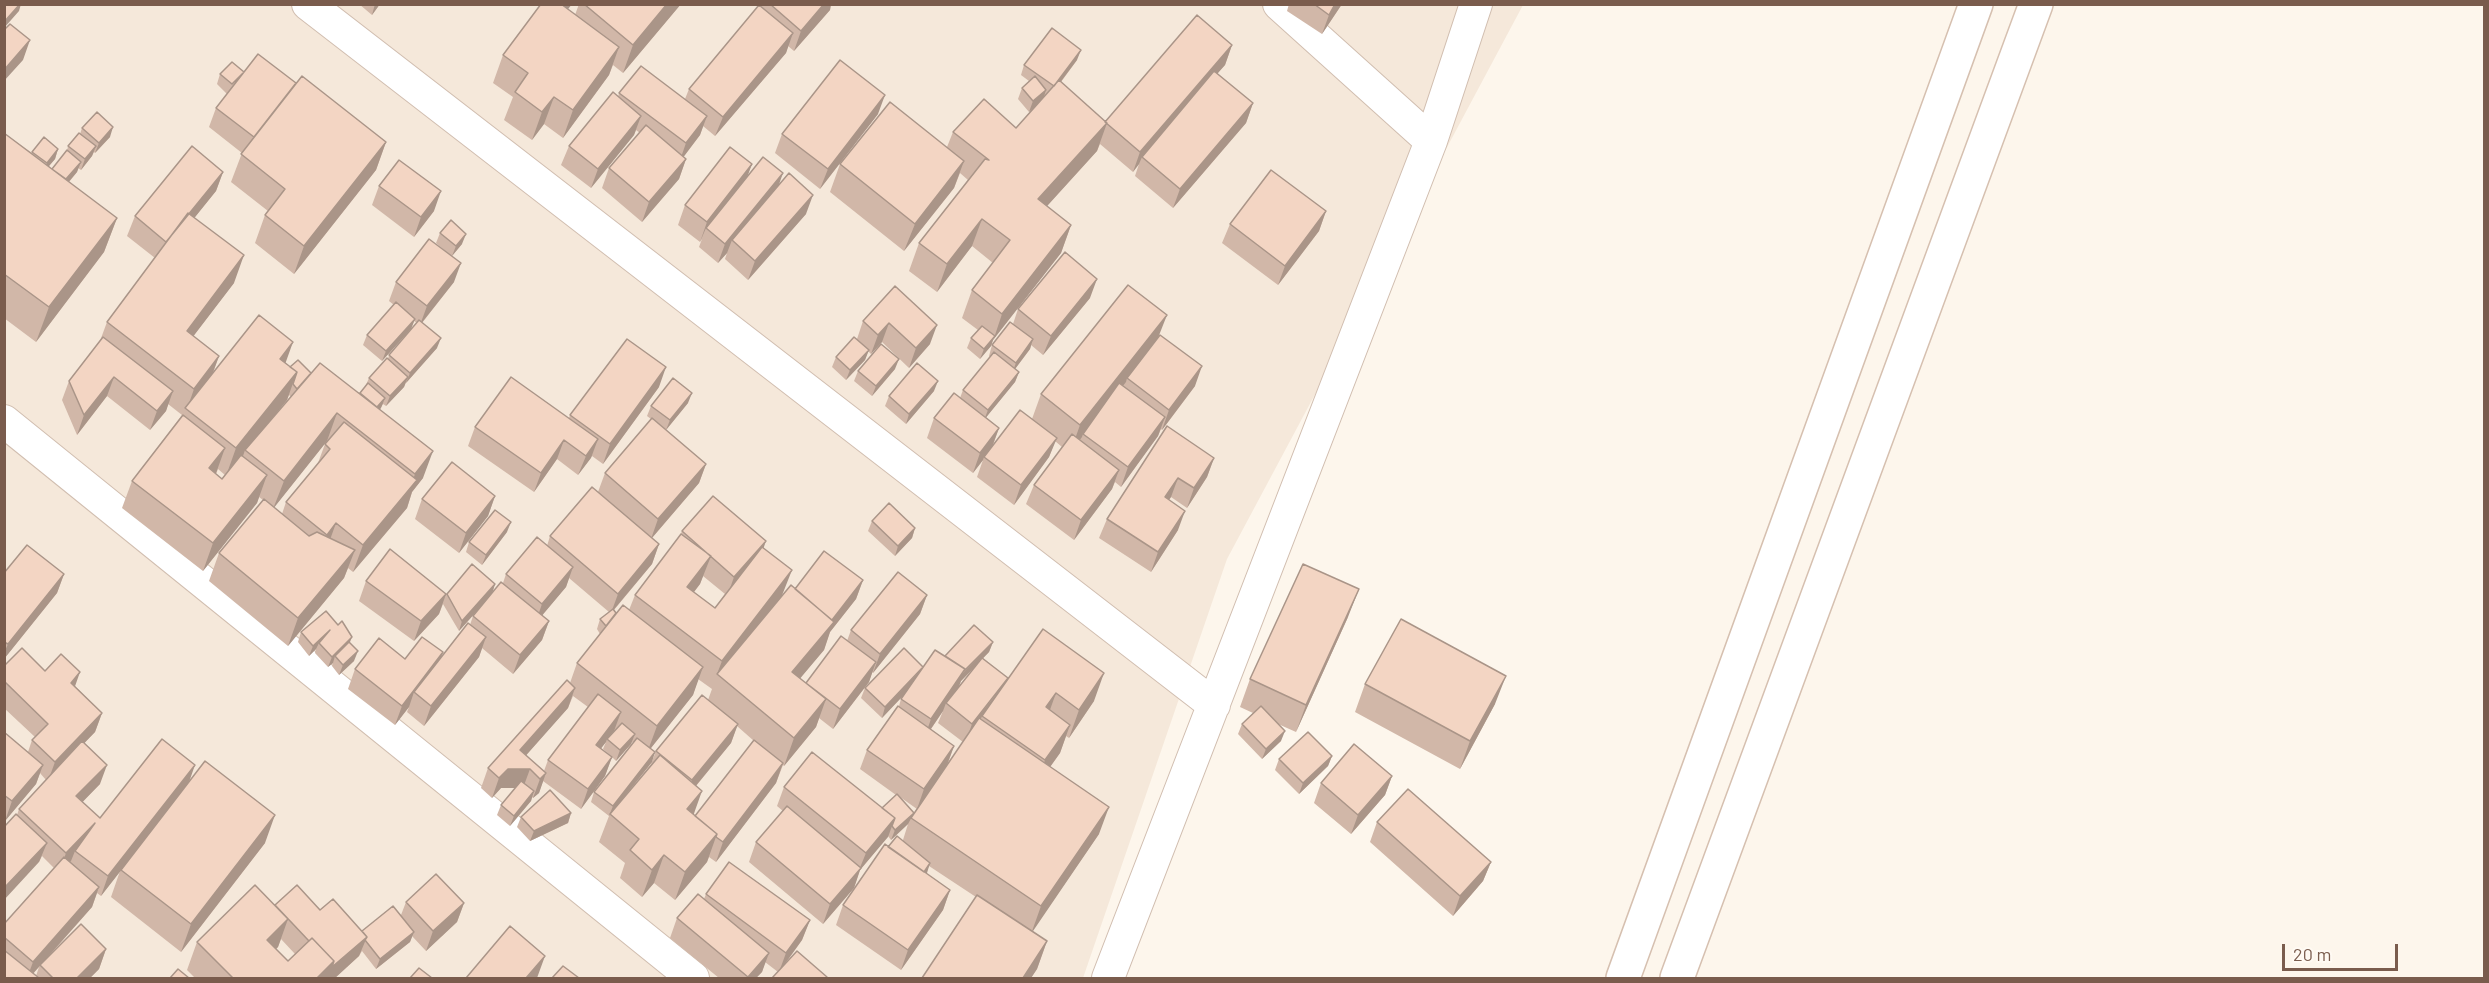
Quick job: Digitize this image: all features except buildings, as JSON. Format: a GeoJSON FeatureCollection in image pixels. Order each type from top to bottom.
{"type":"FeatureCollection","features":[{"type":"Feature","properties":{"kind":"main road"},"geometry":{"type":"LineString","coordinates":[[1623,978],[1976,4]]}},
{"type":"Feature","properties":{"kind":"main road"},"geometry":{"type":"LineString","coordinates":[[1677,978],[2036,4]]}},
{"type":"Feature","properties":{"kind":"street"},"geometry":{"type":"LineString","coordinates":[[309,4],[1214,705]]}},
{"type":"Feature","properties":{"kind":"street"},"geometry":{"type":"LineString","coordinates":[[1279,4],[1431,141]]}},
{"type":"Feature","properties":{"kind":"street"},"geometry":{"type":"LineString","coordinates":[[1108,978],[1431,141],[1476,4]]}},
{"type":"Feature","properties":{"kind":"street"},"geometry":{"type":"LineString","coordinates":[[4,421],[693,978]]}},
{"type":"Feature","properties":{"kind":"shaded area"},"geometry":{"type":"Polygon","coordinates":[[[5,5],[1523,5],[1227,559],[1083,978],[5,978],[5,5]]]}}]}
